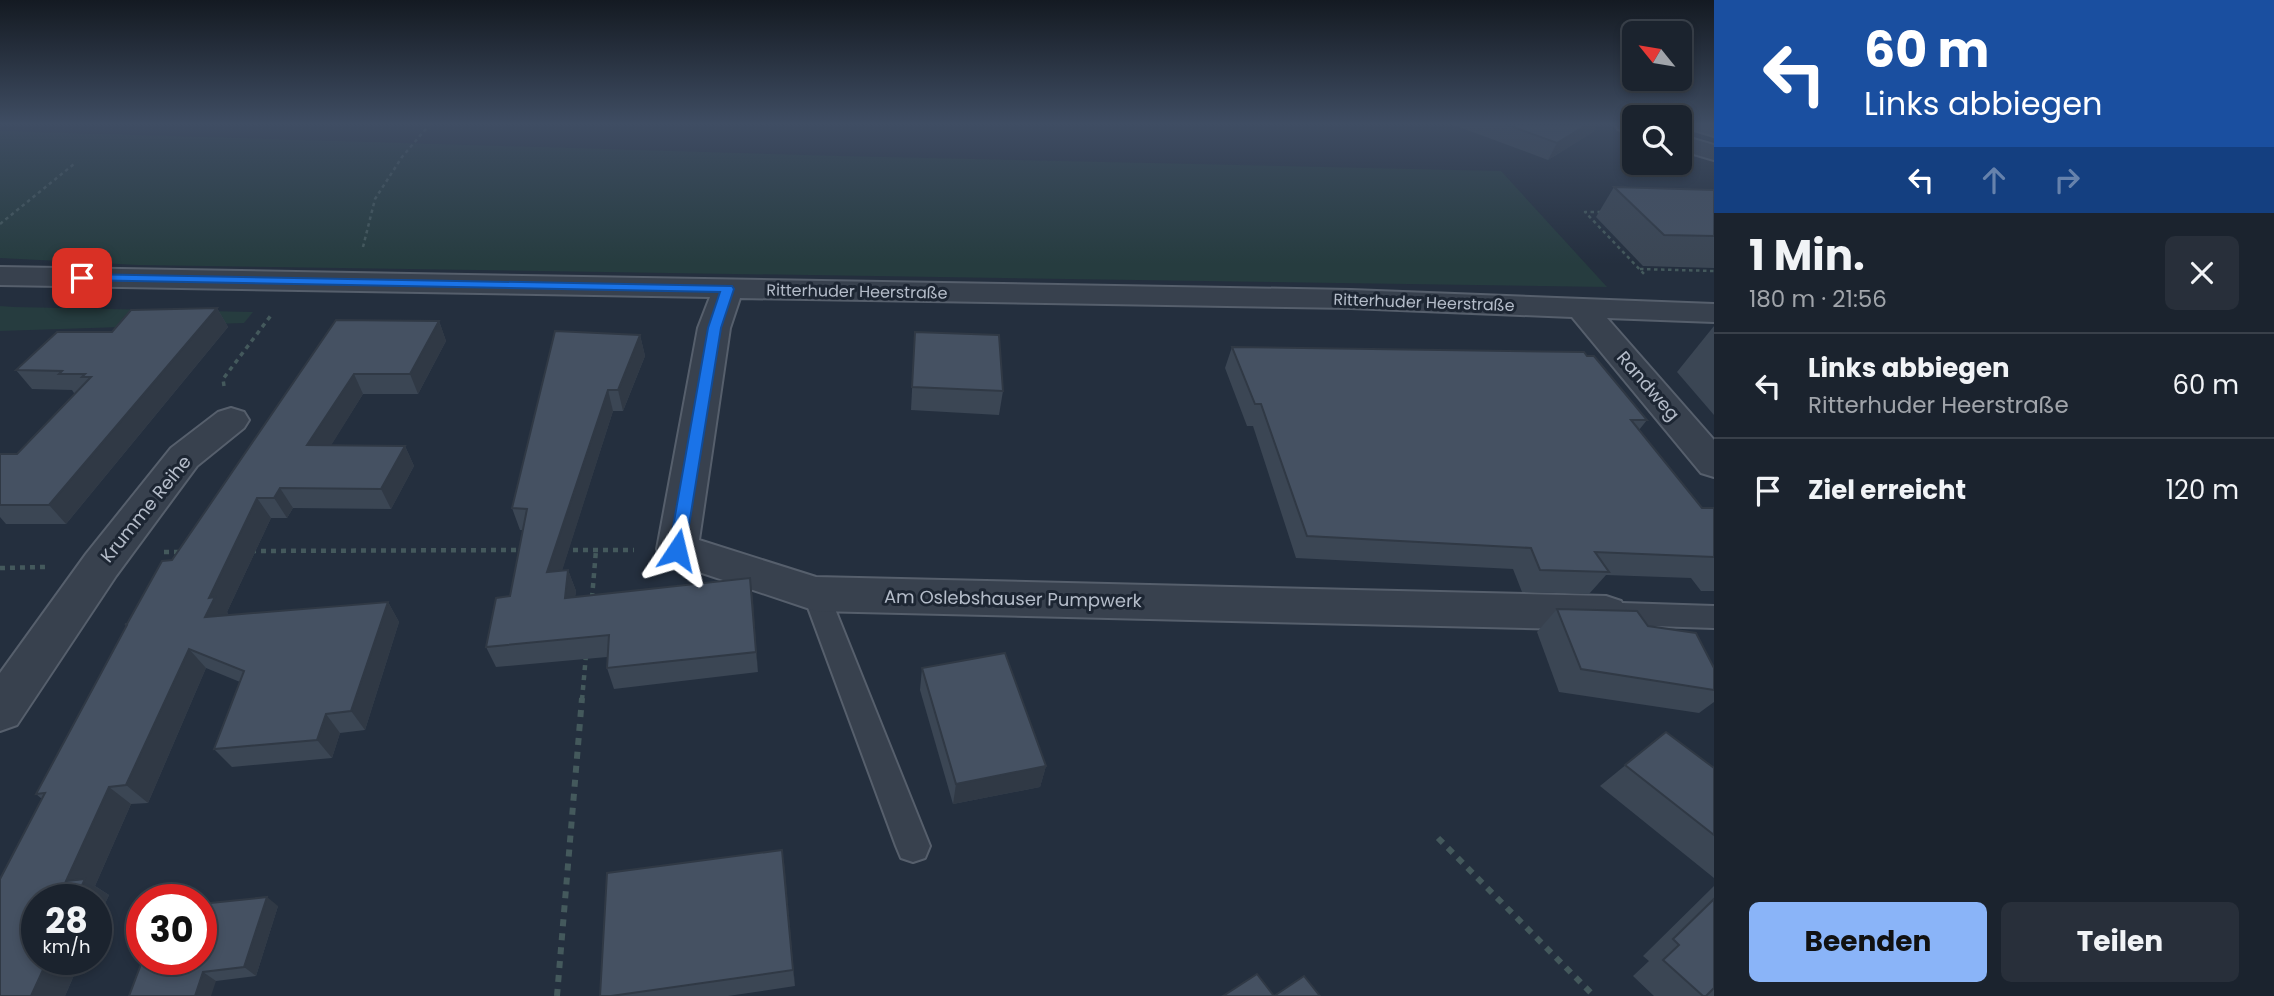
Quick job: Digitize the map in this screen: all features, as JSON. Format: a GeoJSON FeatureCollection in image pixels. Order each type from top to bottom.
{"type":"FeatureCollection","features":[{"type":"Feature","properties":{"kind":"street","name":"Ritterhuder Heerstraße"},"geometry":{"type":"LineString","coordinates":[[0,276],[1351,299],[1714,313]]}},
{"type":"Feature","properties":{"kind":"street"},"geometry":{"type":"LineString","coordinates":[[677,550],[714,328],[728,289]]}},
{"type":"Feature","properties":{"kind":"street","name":"Randweg"},"geometry":{"type":"LineString","coordinates":[[1581,309],[1714,464]]}},
{"type":"Feature","properties":{"kind":"street","name":"Krumme Reihe"},"geometry":{"type":"LineString","coordinates":[[0,710],[110,552],[184,457],[231,420]]}},
{"type":"Feature","properties":{"kind":"street","name":"Am Oslebshauser Pumpwerk"},"geometry":{"type":"LineString","coordinates":[[677,550],[816,594],[1622,614]]}},
{"type":"Feature","properties":{"kind":"lane"},"geometry":{"type":"LineString","coordinates":[[816,594],[913,846]]}},
{"type":"Feature","properties":{"kind":"lane"},"geometry":{"type":"LineString","coordinates":[[1622,614],[1714,617]]}},
{"type":"Feature","properties":{"kind":"path"},"geometry":{"type":"LineString","coordinates":[[0,224],[66,170]]}},
{"type":"Feature","properties":{"kind":"path"},"geometry":{"type":"LineString","coordinates":[[355,282],[375,200],[394,170]]}},
{"type":"Feature","properties":{"kind":"path"},"geometry":{"type":"LineString","coordinates":[[1611,212],[1585,212],[1680,312]]}},
{"type":"Feature","properties":{"kind":"path"},"geometry":{"type":"LineString","coordinates":[[1639,269],[1714,271]]}},
{"type":"Feature","properties":{"kind":"path"},"geometry":{"type":"LineString","coordinates":[[231,420],[223,379],[300,281]]}},
{"type":"Feature","properties":{"kind":"path"},"geometry":{"type":"LineString","coordinates":[[249,551],[527,550]]}},
{"type":"Feature","properties":{"kind":"path"},"geometry":{"type":"LineString","coordinates":[[555,550],[677,550]]}},
{"type":"Feature","properties":{"kind":"path"},"geometry":{"type":"LineString","coordinates":[[591,603],[596,550]]}},
{"type":"Feature","properties":{"kind":"path"},"geometry":{"type":"LineString","coordinates":[[110,552],[194,552]]}},
{"type":"Feature","properties":{"kind":"path"},"geometry":{"type":"LineString","coordinates":[[557,996],[587,642]]}},
{"type":"Feature","properties":{"kind":"path"},"geometry":{"type":"LineString","coordinates":[[1438,838],[1594,996]]}},
{"type":"Feature","properties":{"kind":"green space"},"geometry":{"type":"Polygon","coordinates":[[[0,170],[1478,170],[1501,171],[1607,287],[138,265],[0,258],[0,170]]]}},
{"type":"Feature","properties":{"kind":"green space"},"geometry":{"type":"Polygon","coordinates":[[[0,306],[253,312],[244,323],[0,331],[0,306]]]}},
{"type":"Feature","properties":{"kind":"building"},"geometry":{"type":"Polygon","coordinates":[[[1614,187],[1714,190],[1714,236],[1664,235],[1614,187]]]}},
{"type":"Feature","properties":{"kind":"building"},"geometry":{"type":"Polygon","coordinates":[[[217,308],[49,505],[0,505],[0,454],[17,454],[91,377],[82,377],[85,374],[59,374],[62,371],[16,370],[57,332],[112,332],[131,310],[217,308]]]}},
{"type":"Feature","properties":{"kind":"building"},"geometry":{"type":"Polygon","coordinates":[[[336,320],[439,321],[410,374],[354,374],[307,445],[405,446],[381,489],[280,488],[274,498],[257,498],[209,598],[215,597],[205,617],[388,602],[351,711],[326,714],[317,740],[214,749],[244,671],[189,649],[126,785],[109,787],[66,881],[85,879],[83,884],[21,884],[21,975],[41,975],[31,996],[0,996],[0,879],[45,793],[36,794],[127,625],[125,624],[162,561],[172,560],[336,320]]]}},
{"type":"Feature","properties":{"kind":"building"},"geometry":{"type":"Polygon","coordinates":[[[555,331],[640,335],[618,390],[608,390],[547,572],[568,570],[565,598],[750,578],[756,652],[607,668],[609,635],[486,647],[496,598],[510,596],[527,509],[512,508],[555,331]]]}},
{"type":"Feature","properties":{"kind":"building"},"geometry":{"type":"Polygon","coordinates":[[[915,332],[999,335],[1003,391],[912,387],[915,332]]]}},
{"type":"Feature","properties":{"kind":"building"},"geometry":{"type":"Polygon","coordinates":[[[1232,347],[1584,352],[1587,356],[1594,356],[1647,420],[1631,420],[1702,508],[1714,508],[1714,557],[1595,552],[1609,572],[1540,570],[1531,548],[1307,536],[1261,404],[1255,404],[1232,347]]]}},
{"type":"Feature","properties":{"kind":"building"},"geometry":{"type":"Polygon","coordinates":[[[1557,609],[1637,611],[1648,626],[1696,633],[1714,668],[1714,690],[1581,669],[1557,609]]]}},
{"type":"Feature","properties":{"kind":"building"},"geometry":{"type":"Polygon","coordinates":[[[1005,653],[1046,766],[956,784],[922,668],[1005,653]]]}},
{"type":"Feature","properties":{"kind":"building"},"geometry":{"type":"Polygon","coordinates":[[[1666,732],[1714,768],[1714,835],[1625,765],[1666,732]]]}},
{"type":"Feature","properties":{"kind":"building"},"geometry":{"type":"Polygon","coordinates":[[[782,850],[793,970],[600,996],[607,873],[782,850]]]}},
{"type":"Feature","properties":{"kind":"building"},"geometry":{"type":"Polygon","coordinates":[[[267,897],[244,967],[217,970],[217,902],[267,897]]]}},
{"type":"Feature","properties":{"kind":"building"},"geometry":{"type":"Polygon","coordinates":[[[1714,899],[1714,988],[1703,996],[1663,960],[1679,945],[1673,939],[1714,899]]]}},
{"type":"Feature","properties":{"kind":"building"},"geometry":{"type":"Polygon","coordinates":[[[1257,974],[1274,996],[1223,996],[1257,974]]]}},
{"type":"Feature","properties":{"kind":"building"},"geometry":{"type":"Polygon","coordinates":[[[137,975],[202,975],[195,996],[129,996],[137,975]]]}},
{"type":"Feature","properties":{"kind":"building"},"geometry":{"type":"Polygon","coordinates":[[[1304,976],[1320,996],[1274,996],[1304,976]]]}},
{"type":"Feature","properties":{"kind":"route"},"geometry":{"type":"LineString","coordinates":[[82,278],[728,289],[714,328],[677,550]]}}]}
